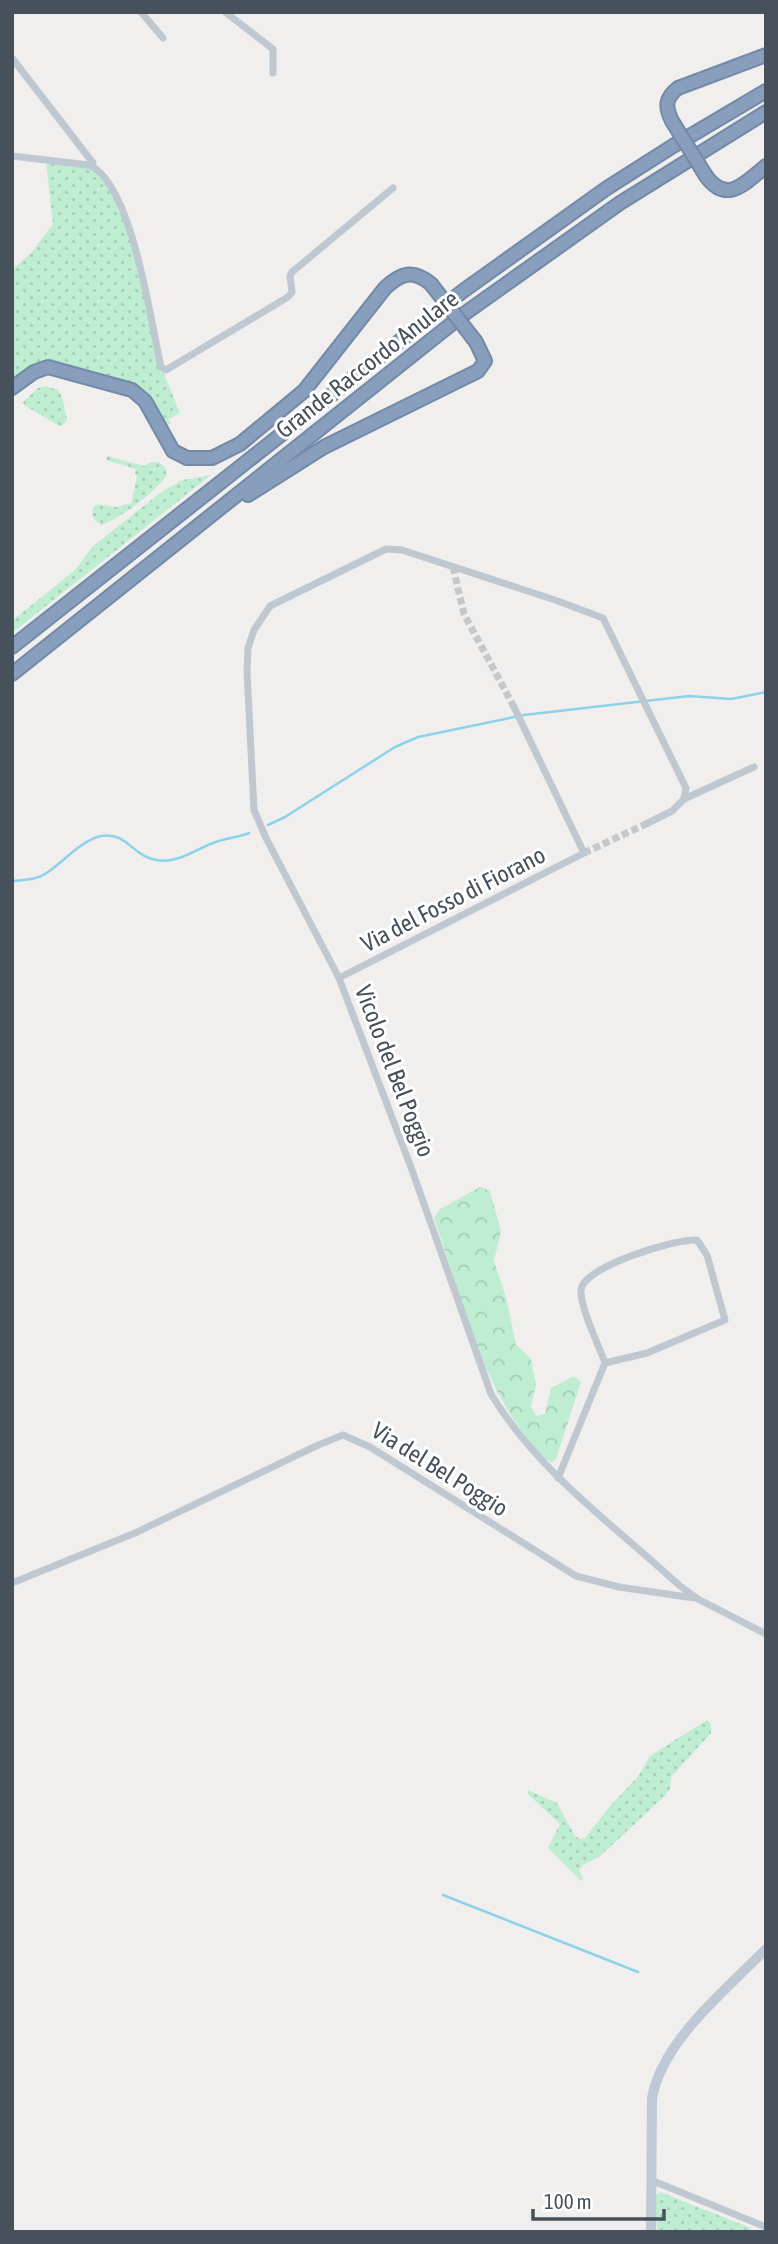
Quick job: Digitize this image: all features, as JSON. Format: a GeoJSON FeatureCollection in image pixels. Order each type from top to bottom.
{"type":"FeatureCollection","features":[{"type":"Feature","properties":{"kind":"highway"},"geometry":{"type":"LineString","coordinates":[[766,55],[678,88],[669,96],[667,103],[672,121],[706,176],[719,189],[731,190],[766,166]]}},
{"type":"Feature","properties":{"kind":"highway","name":"Grande Raccordo Anulare"},"geometry":{"type":"LineString","coordinates":[[12,647],[463,291],[607,188],[766,91]]}},
{"type":"Feature","properties":{"kind":"highway","name":"Grande Raccordo Anulare"},"geometry":{"type":"LineString","coordinates":[[12,674],[523,270],[620,203],[766,112]]}},
{"type":"Feature","properties":{"kind":"highway"},"geometry":{"type":"LineString","coordinates":[[12,388],[34,372],[48,368],[132,390],[145,401],[156,425],[173,451],[187,458],[212,458],[240,444],[304,391],[394,280],[410,273],[431,284],[476,342],[485,361],[478,371],[324,447],[191,531]]}},
{"type":"Feature","properties":{"kind":"street"},"geometry":{"type":"LineString","coordinates":[[141,12],[163,38]]}},
{"type":"Feature","properties":{"kind":"street"},"geometry":{"type":"LineString","coordinates":[[225,12],[274,49],[273,73]]}},
{"type":"Feature","properties":{"kind":"street"},"geometry":{"type":"LineString","coordinates":[[12,58],[92,166],[105,178],[125,215],[134,243],[161,367],[166,370],[288,297],[292,292],[290,276],[294,270],[393,188]]}},
{"type":"Feature","properties":{"kind":"street"},"geometry":{"type":"LineString","coordinates":[[12,156],[92,166]]}},
{"type":"Feature","properties":{"kind":"street","name":"Vicolo del Bel Poggio"},"geometry":{"type":"LineString","coordinates":[[684,799],[686,788],[603,618],[402,550],[386,549],[270,606],[260,618],[248,648],[254,810],[339,978],[412,1171],[491,1394],[526,1445],[558,1478],[698,1599],[766,1634]]}},
{"type":"Feature","properties":{"kind":"street","name":"Via del Fosso di Fiorano"},"geometry":{"type":"LineString","coordinates":[[339,978],[584,853],[514,707]]}},
{"type":"Feature","properties":{"kind":"street"},"geometry":{"type":"LineString","coordinates":[[648,823],[672,811],[684,799],[754,767]]}},
{"type":"Feature","properties":{"kind":"street"},"geometry":{"type":"LineString","coordinates":[[558,1478],[605,1363],[580,1292],[585,1281],[600,1269],[673,1241],[697,1240],[707,1255],[725,1320],[647,1353],[605,1363]]}},
{"type":"Feature","properties":{"kind":"street","name":"Via del Bel Poggio"},"geometry":{"type":"LineString","coordinates":[[12,1583],[135,1533],[343,1435],[370,1447],[576,1576],[620,1587],[698,1599]]}},
{"type":"Feature","properties":{"kind":"street"},"geometry":{"type":"LineString","coordinates":[[650,2232],[652,2098],[662,2068],[683,2037],[766,1949]]}},
{"type":"Feature","properties":{"kind":"street"},"geometry":{"type":"LineString","coordinates":[[651,2180],[766,2227]]}},
{"type":"Feature","properties":{"kind":"green space"},"geometry":{"type":"Polygon","coordinates":[[[46,161],[83,164],[103,175],[118,192],[129,225],[161,367],[180,413],[169,419],[171,423],[162,428],[141,397],[54,368],[12,388],[12,270],[32,252],[53,224],[46,161]]]}},
{"type":"Feature","properties":{"kind":"green space"},"geometry":{"type":"Polygon","coordinates":[[[46,386],[58,390],[62,397],[67,420],[61,427],[24,405],[23,402],[38,388],[46,386]]]}},
{"type":"Feature","properties":{"kind":"green space"},"geometry":{"type":"Polygon","coordinates":[[[107,456],[144,466],[158,462],[165,467],[167,474],[156,488],[137,504],[101,525],[93,518],[93,508],[98,505],[116,507],[131,504],[137,476],[136,469],[106,460],[107,456]]]}},
{"type":"Feature","properties":{"kind":"green space"},"geometry":{"type":"Polygon","coordinates":[[[211,475],[12,633],[12,621],[75,570],[92,547],[164,490],[183,480],[211,475]]]}},
{"type":"Feature","properties":{"kind":"green space"},"geometry":{"type":"Polygon","coordinates":[[[480,1187],[490,1191],[501,1231],[494,1261],[506,1297],[516,1345],[531,1359],[536,1385],[531,1406],[536,1416],[545,1414],[551,1388],[574,1376],[581,1382],[556,1459],[552,1462],[536,1450],[498,1393],[473,1336],[434,1218],[440,1209],[480,1187]]]}},
{"type":"Feature","properties":{"kind":"green space"},"geometry":{"type":"Polygon","coordinates":[[[707,1720],[711,1724],[711,1733],[671,1777],[670,1789],[665,1796],[599,1857],[583,1865],[579,1870],[583,1878],[581,1881],[548,1848],[560,1824],[528,1794],[528,1790],[557,1803],[575,1836],[585,1838],[610,1806],[638,1777],[650,1756],[707,1720]]]}},
{"type":"Feature","properties":{"kind":"green space"},"geometry":{"type":"Polygon","coordinates":[[[660,2192],[751,2228],[749,2232],[657,2232],[655,2196],[660,2192]]]}},
{"type":"Feature","properties":{"kind":"waterway"},"geometry":{"type":"LineString","coordinates":[[268,825],[395,747],[418,737],[524,715],[689,696],[731,699],[766,692]]}},
{"type":"Feature","properties":{"kind":"waterway"},"geometry":{"type":"LineString","coordinates":[[12,881],[44,875],[80,847],[101,836],[117,837],[139,853],[160,861],[176,859],[218,841],[249,833]]}},
{"type":"Feature","properties":{"kind":"waterway"},"geometry":{"type":"LineString","coordinates":[[443,1895],[638,1972]]}},
{"type":"Feature","properties":{"kind":"tunnel"},"geometry":{"type":"LineString","coordinates":[[453,567],[464,614],[514,707]]}},
{"type":"Feature","properties":{"kind":"tunnel"},"geometry":{"type":"LineString","coordinates":[[584,853],[648,823]]}}]}
